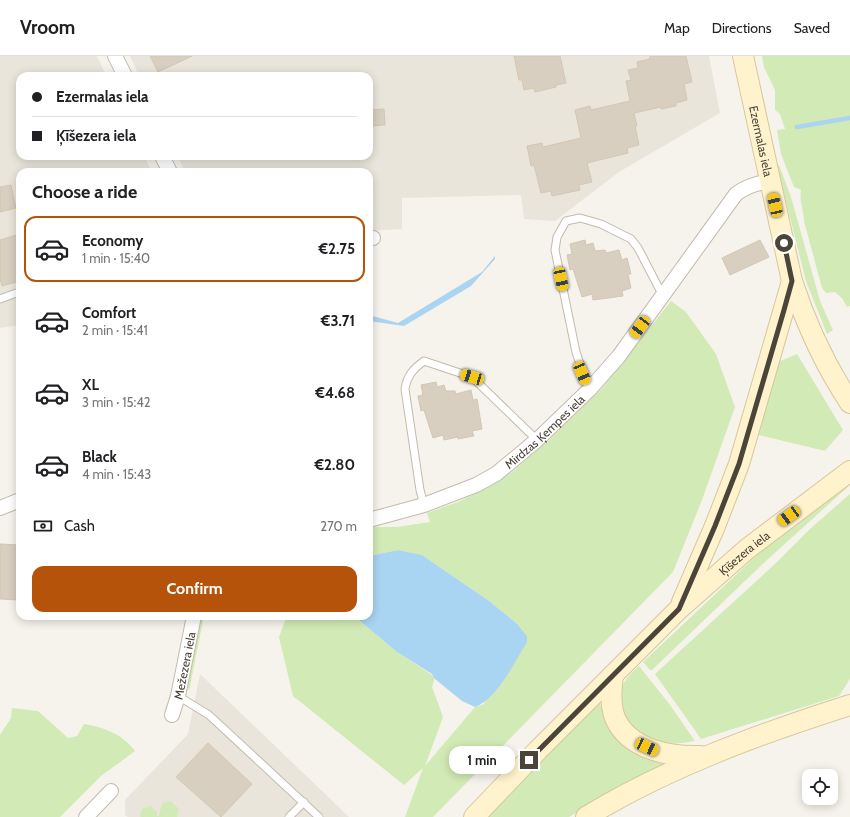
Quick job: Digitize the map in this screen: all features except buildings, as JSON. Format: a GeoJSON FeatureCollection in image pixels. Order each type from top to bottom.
{"type":"FeatureCollection","features":[{"type":"Feature","properties":{"kind":"street"},"geometry":{"type":"LineString","coordinates":[[115,56],[123,72]]}},
{"type":"Feature","properties":{"kind":"street","name":"Ezermalas iela"},"geometry":{"type":"LineString","coordinates":[[743,56],[792,281],[804,316],[820,350],[850,403]]}},
{"type":"Feature","properties":{"kind":"street","name":"Mirdzas Ķempes iela"},"geometry":{"type":"LineString","coordinates":[[373,519],[424,505],[463,491],[496,474],[537,440],[589,390],[619,356],[664,296],[736,194],[743,188],[770,180]]}},
{"type":"Feature","properties":{"kind":"street","name":"Ķīšezera iela"},"geometry":{"type":"LineString","coordinates":[[679,609],[715,526],[739,464],[792,281]]}},
{"type":"Feature","properties":{"kind":"street","name":"Ķīšezera iela"},"geometry":{"type":"LineString","coordinates":[[474,817],[612,675],[679,609],[756,542],[850,471]]}},
{"type":"Feature","properties":{"kind":"street"},"geometry":{"type":"LineString","coordinates":[[0,508],[16,502]]}},
{"type":"Feature","properties":{"kind":"street","name":"Mežezera iela"},"geometry":{"type":"LineString","coordinates":[[172,715],[178,696],[193,620]]}},
{"type":"Feature","properties":{"kind":"street"},"geometry":{"type":"LineString","coordinates":[[612,675],[611,693],[615,718],[624,731],[637,742],[658,752],[682,756],[705,756]]}},
{"type":"Feature","properties":{"kind":"street"},"geometry":{"type":"LineString","coordinates":[[586,817],[610,803],[705,756],[795,722],[850,705]]}},
{"type":"Feature","properties":{"kind":"street"},"geometry":{"type":"LineString","coordinates":[[95,814],[111,791]]}},
{"type":"Feature","properties":{"kind":"lane"},"geometry":{"type":"LineString","coordinates":[[589,390],[576,352],[555,250],[557,237],[566,221],[580,218],[600,224],[631,239],[638,248],[664,296]]}},
{"type":"Feature","properties":{"kind":"lane"},"geometry":{"type":"LineString","coordinates":[[0,298],[16,293]]}},
{"type":"Feature","properties":{"kind":"lane"},"geometry":{"type":"LineString","coordinates":[[424,505],[420,490],[405,389],[407,379],[414,368],[424,361],[472,377],[537,440]]}},
{"type":"Feature","properties":{"kind":"lane"},"geometry":{"type":"LineString","coordinates":[[178,696],[209,715],[319,817]]}},
{"type":"Feature","properties":{"kind":"lane"},"geometry":{"type":"LineString","coordinates":[[289,817],[304,802]]}},
{"type":"Feature","properties":{"kind":"shaded area"},"geometry":{"type":"Polygon","coordinates":[[[0,56],[97,56],[104,72],[16,72],[16,160],[146,160],[150,168],[16,168],[16,326],[0,328],[0,56]]]}},
{"type":"Feature","properties":{"kind":"shaded area"},"geometry":{"type":"Polygon","coordinates":[[[130,56],[709,56],[720,113],[619,172],[555,221],[524,219],[521,195],[402,198],[402,229],[373,231],[373,168],[183,168],[180,160],[373,160],[373,72],[137,72],[130,56]]]}},
{"type":"Feature","properties":{"kind":"shaded area"},"geometry":{"type":"Polygon","coordinates":[[[200,674],[349,817],[128,817],[125,815],[125,800],[188,734],[200,674]]]}},
{"type":"Feature","properties":{"kind":"green space"},"geometry":{"type":"Polygon","coordinates":[[[762,56],[850,56],[850,306],[847,307],[842,298],[835,292],[826,293],[822,288],[804,221],[801,190],[794,187],[781,154],[777,130],[785,129],[780,114],[775,110],[775,90],[764,67],[762,56]]]}},
{"type":"Feature","properties":{"kind":"green space"},"geometry":{"type":"Polygon","coordinates":[[[779,165],[791,197],[820,301],[833,330],[827,334],[806,281],[777,166],[779,165]]]}},
{"type":"Feature","properties":{"kind":"green space"},"geometry":{"type":"Polygon","coordinates":[[[671,301],[686,312],[716,354],[735,407],[702,500],[673,572],[433,817],[405,817],[423,768],[404,785],[293,696],[279,637],[285,620],[359,620],[397,652],[435,677],[432,687],[443,717],[425,766],[475,707],[484,704],[516,623],[489,601],[422,555],[398,550],[373,555],[373,527],[397,527],[430,522],[427,513],[458,502],[488,487],[513,471],[548,441],[602,388],[671,301]]]}},
{"type":"Feature","properties":{"kind":"green space"},"geometry":{"type":"Polygon","coordinates":[[[797,354],[843,430],[825,451],[759,435],[776,363],[797,354]]]}},
{"type":"Feature","properties":{"kind":"green space"},"geometry":{"type":"Polygon","coordinates":[[[850,481],[850,485],[767,560],[652,670],[650,670],[643,662],[757,555],[836,490],[850,481]]]}},
{"type":"Feature","properties":{"kind":"green space"},"geometry":{"type":"Polygon","coordinates":[[[850,494],[850,679],[839,696],[701,739],[655,674],[777,562],[812,527],[850,494]]]}},
{"type":"Feature","properties":{"kind":"green space"},"geometry":{"type":"Polygon","coordinates":[[[199,620],[203,620],[189,691],[187,684],[199,620]]]}},
{"type":"Feature","properties":{"kind":"green space"},"geometry":{"type":"Polygon","coordinates":[[[639,666],[670,705],[695,741],[674,744],[660,742],[646,737],[628,727],[622,708],[620,694],[625,681],[639,666]]]}},
{"type":"Feature","properties":{"kind":"green space"},"geometry":{"type":"Polygon","coordinates":[[[599,701],[605,717],[637,752],[665,765],[631,781],[569,817],[485,817],[599,701]]]}},
{"type":"Feature","properties":{"kind":"green space"},"geometry":{"type":"Polygon","coordinates":[[[12,708],[38,711],[68,738],[77,736],[84,724],[106,730],[125,740],[135,751],[101,776],[60,817],[0,817],[0,735],[11,718],[12,708]]]}},
{"type":"Feature","properties":{"kind":"green space"},"geometry":{"type":"Polygon","coordinates":[[[170,801],[179,809],[177,817],[140,816],[142,809],[151,806],[157,812],[157,816],[159,816],[162,803],[170,801]]]}},
{"type":"Feature","properties":{"kind":"water"},"geometry":{"type":"Polygon","coordinates":[[[495,256],[495,259],[471,286],[404,326],[373,322],[373,316],[398,323],[482,272],[495,256]]]}},
{"type":"Feature","properties":{"kind":"water"},"geometry":{"type":"Polygon","coordinates":[[[398,550],[422,555],[489,601],[516,623],[527,636],[527,642],[505,679],[483,703],[475,707],[462,701],[435,679],[432,674],[397,652],[359,620],[373,620],[373,555],[398,550]]]}},
{"type":"Feature","properties":{"kind":"waterway"},"geometry":{"type":"LineString","coordinates":[[797,127],[850,118]]}},
{"type":"Feature","properties":{"kind":"route"},"geometry":{"type":"LineString","coordinates":[[529,760],[679,609],[715,526],[739,464],[784,310],[792,281],[784,243]]}}]}
